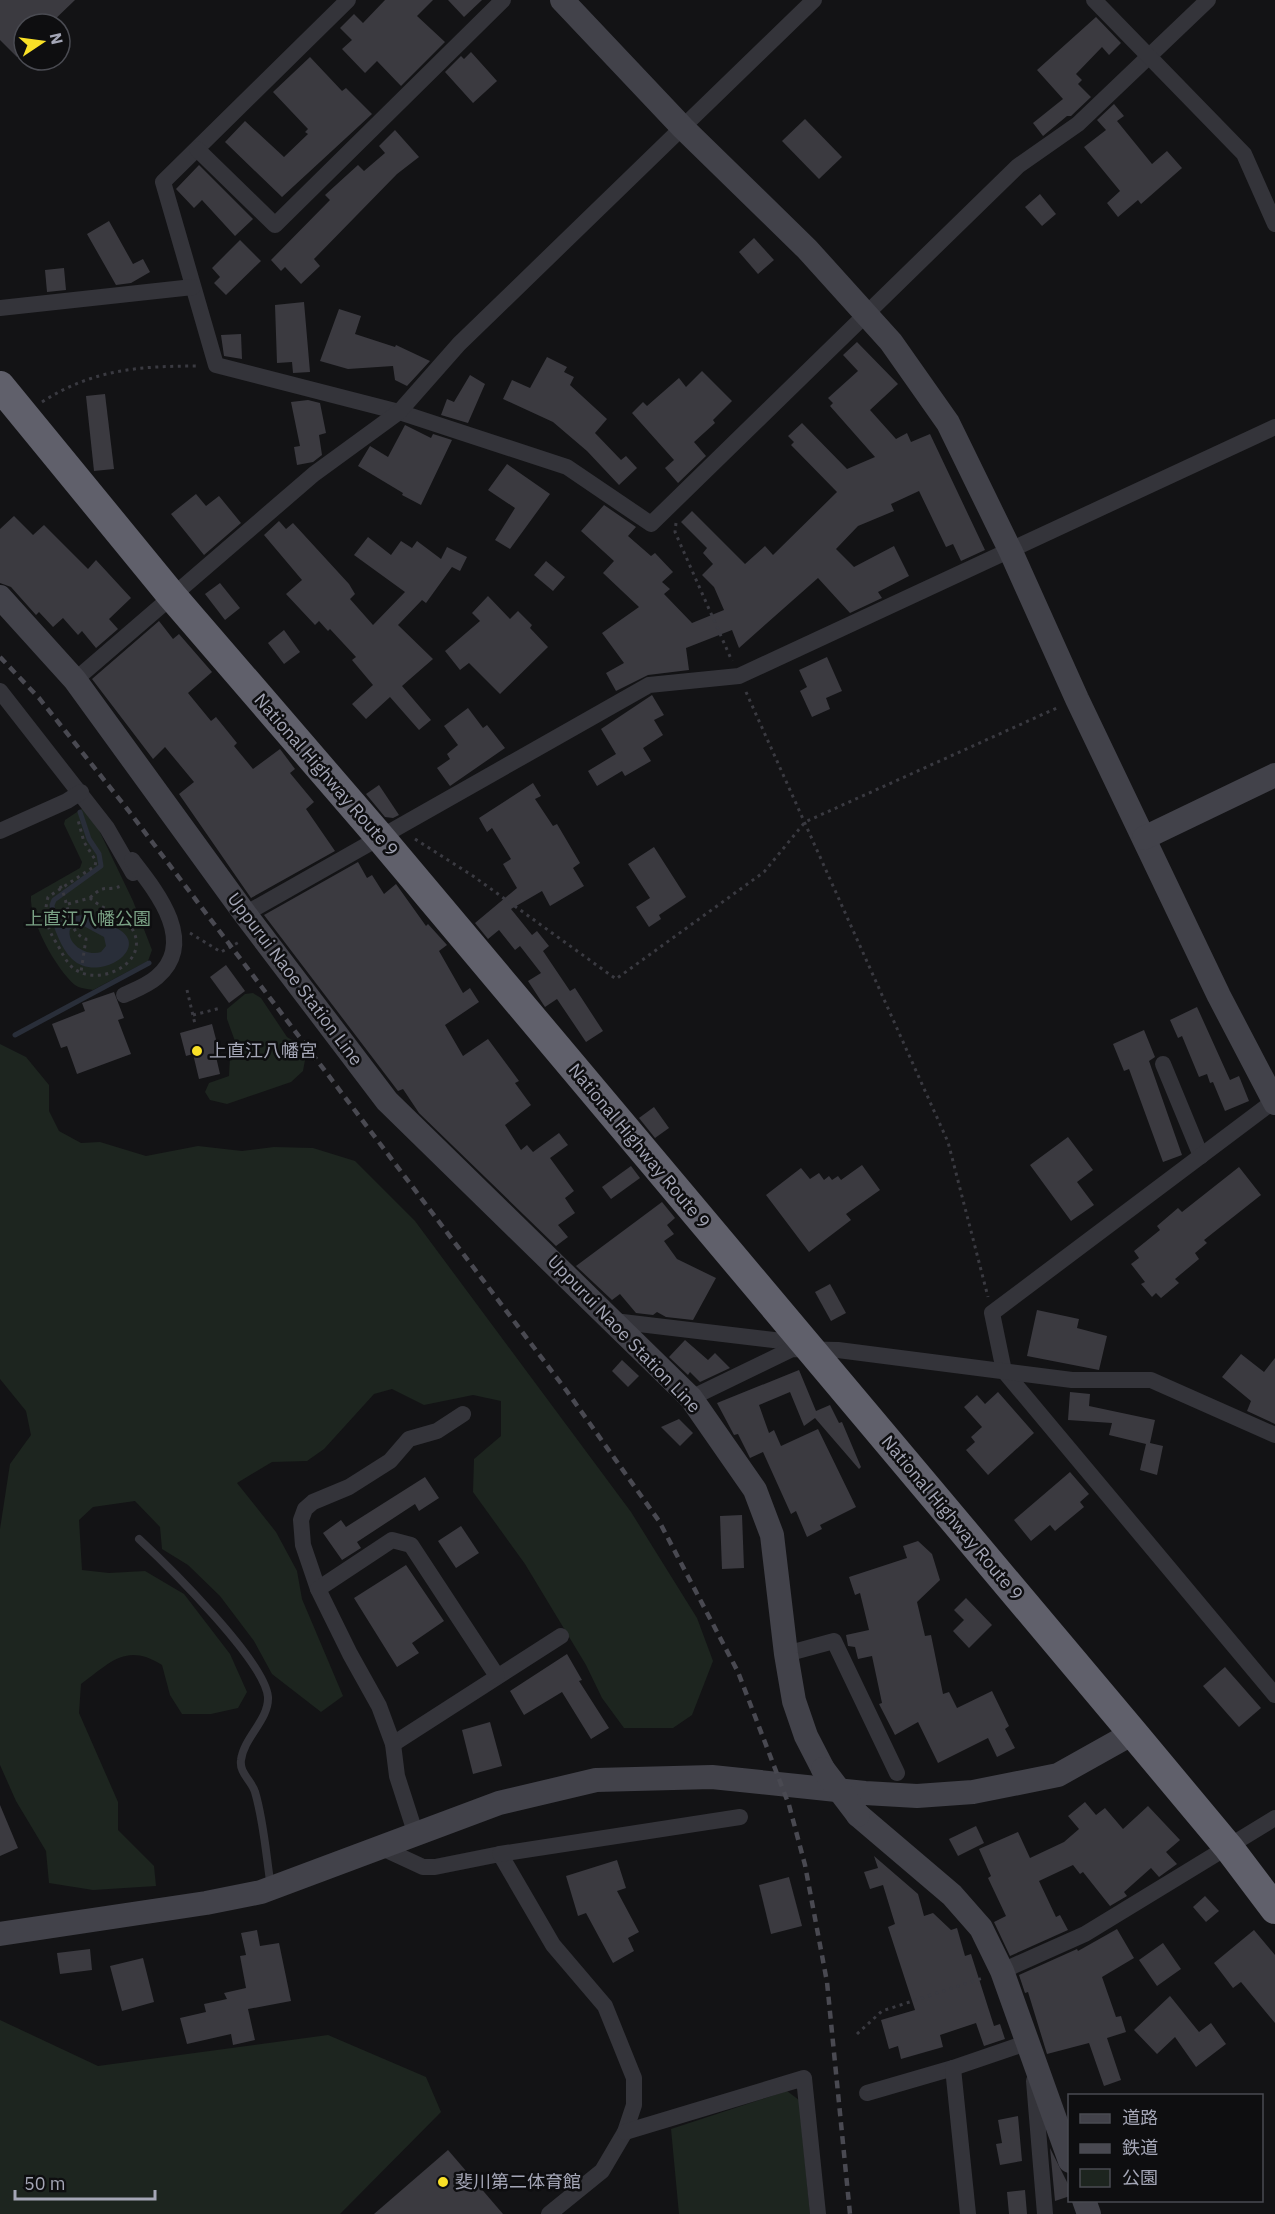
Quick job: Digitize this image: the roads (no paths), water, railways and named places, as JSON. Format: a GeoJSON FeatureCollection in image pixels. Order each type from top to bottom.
{"type":"FeatureCollection","features":[{"type":"Feature","properties":{"kind":"highway","name":"National Highway Route 9"},"geometry":{"type":"LineString","coordinates":[[0,386],[172,596],[387,831],[801,1349],[1133,1732],[1229,1848],[1275,1909]]}},
{"type":"Feature","properties":{"kind":"street"},"geometry":{"type":"LineString","coordinates":[[348,0],[163,182],[216,365],[399,412],[567,467],[651,524],[867,316],[1018,166],[1078,124],[1208,0]]}},
{"type":"Feature","properties":{"kind":"street"},"geometry":{"type":"LineString","coordinates":[[197,149],[274,225],[503,0]]}},
{"type":"Feature","properties":{"kind":"street"},"geometry":{"type":"LineString","coordinates":[[562,0],[683,128],[774,214],[891,342],[948,423],[1219,996],[1274,1102],[992,1313],[1004,1371],[1275,1695]]}},
{"type":"Feature","properties":{"kind":"street"},"geometry":{"type":"LineString","coordinates":[[75,680],[314,474],[399,412],[459,344],[814,0]]}},
{"type":"Feature","properties":{"kind":"street"},"geometry":{"type":"LineString","coordinates":[[1094,0],[1244,154],[1275,224]]}},
{"type":"Feature","properties":{"kind":"street"},"geometry":{"type":"LineString","coordinates":[[0,308],[193,287]]}},
{"type":"Feature","properties":{"kind":"street"},"geometry":{"type":"LineString","coordinates":[[251,922],[387,831],[649,685],[739,676],[1011,552],[1275,427]]}},
{"type":"Feature","properties":{"kind":"street","name":"Uppurui Naoe Station Line"},"geometry":{"type":"LineString","coordinates":[[2,602],[75,680],[251,922],[387,1101],[691,1398],[755,1490],[772,1535],[786,1654],[794,1701],[806,1736],[823,1769],[858,1815],[952,1895],[981,1928],[1002,1971],[1068,2156]]}},
{"type":"Feature","properties":{"kind":"street"},"geometry":{"type":"LineString","coordinates":[[0,691],[75,796],[107,828],[152,886],[172,920],[174,941],[169,964],[156,978],[124,995]]}},
{"type":"Feature","properties":{"kind":"street"},"geometry":{"type":"LineString","coordinates":[[1144,838],[1275,775]]}},
{"type":"Feature","properties":{"kind":"street"},"geometry":{"type":"LineString","coordinates":[[0,831],[75,796]]}},
{"type":"Feature","properties":{"kind":"street"},"geometry":{"type":"LineString","coordinates":[[107,828],[133,873]]}},
{"type":"Feature","properties":{"kind":"street"},"geometry":{"type":"LineString","coordinates":[[1163,1064],[1201,1156]]}},
{"type":"Feature","properties":{"kind":"street"},"geometry":{"type":"LineString","coordinates":[[614,1321],[782,1341],[801,1349],[1072,1380],[1151,1380],[1275,1435]]}},
{"type":"Feature","properties":{"kind":"street"},"geometry":{"type":"LineString","coordinates":[[691,1398],[801,1349]]}},
{"type":"Feature","properties":{"kind":"street"},"geometry":{"type":"LineString","coordinates":[[416,1835],[397,1776],[393,1744],[379,1707],[318,1589],[303,1545],[301,1520],[305,1509],[312,1502],[349,1487],[384,1465],[409,1439],[437,1431],[463,1414]]}},
{"type":"Feature","properties":{"kind":"street"},"geometry":{"type":"LineString","coordinates":[[318,1589],[392,1540],[411,1545],[497,1676]]}},
{"type":"Feature","properties":{"kind":"street"},"geometry":{"type":"LineString","coordinates":[[393,1744],[561,1636]]}},
{"type":"Feature","properties":{"kind":"street"},"geometry":{"type":"LineString","coordinates":[[786,1654],[834,1641],[897,1773]]}},
{"type":"Feature","properties":{"kind":"street"},"geometry":{"type":"LineString","coordinates":[[0,1934],[206,1903],[271,1888],[499,1803],[596,1780],[712,1777],[865,1793],[917,1796],[973,1792],[1058,1774],[1133,1732]]}},
{"type":"Feature","properties":{"kind":"street"},"geometry":{"type":"LineString","coordinates":[[382,1848],[423,1867],[435,1867],[500,1854],[740,1817]]}},
{"type":"Feature","properties":{"kind":"street"},"geometry":{"type":"LineString","coordinates":[[1002,1971],[1084,1934],[1275,1818]]}},
{"type":"Feature","properties":{"kind":"street"},"geometry":{"type":"LineString","coordinates":[[500,1854],[553,1945],[604,2006],[634,2078],[634,2105],[625,2132],[602,2171],[549,2214]]}},
{"type":"Feature","properties":{"kind":"street"},"geometry":{"type":"LineString","coordinates":[[867,2093],[953,2068],[1030,2054],[1045,2214]]}},
{"type":"Feature","properties":{"kind":"street"},"geometry":{"type":"LineString","coordinates":[[953,2068],[968,2214]]}},
{"type":"Feature","properties":{"kind":"street"},"geometry":{"type":"LineString","coordinates":[[625,2132],[804,2078],[818,2214]]}},
{"type":"Feature","properties":{"kind":"lane"},"geometry":{"type":"LineString","coordinates":[[139,1539],[186,1582],[240,1648],[264,1684],[268,1698],[264,1715],[247,1740],[241,1761],[246,1777],[255,1790],[271,1888]]}},
{"type":"Feature","properties":{"kind":"waterway"},"geometry":{"type":"LineString","coordinates":[[53,914],[54,900],[101,866],[99,854],[89,839],[80,812]]}},
{"type":"Feature","properties":{"kind":"waterway"},"geometry":{"type":"LineString","coordinates":[[15,1035],[149,963]]}},
{"type":"Feature","properties":{"kind":"railway"},"geometry":{"type":"LineString","coordinates":[[0,657],[39,698],[128,810],[566,1390],[659,1521],[738,1672],[789,1805],[805,1865],[827,1982],[850,2214]]}},
{"type":"Feature","properties":{"kind":"place","name":"上直江八幡宮"},"geometry":{"type":"Point","coordinates":[197,1051]}},
{"type":"Feature","properties":{"kind":"place","name":"斐川第二体育館"},"geometry":{"type":"Point","coordinates":[443,2182]}},
{"type":"Feature","properties":{"kind":"park label","name":"上直江八幡公園"},"geometry":{"type":"Point","coordinates":[88,919]}}]}
